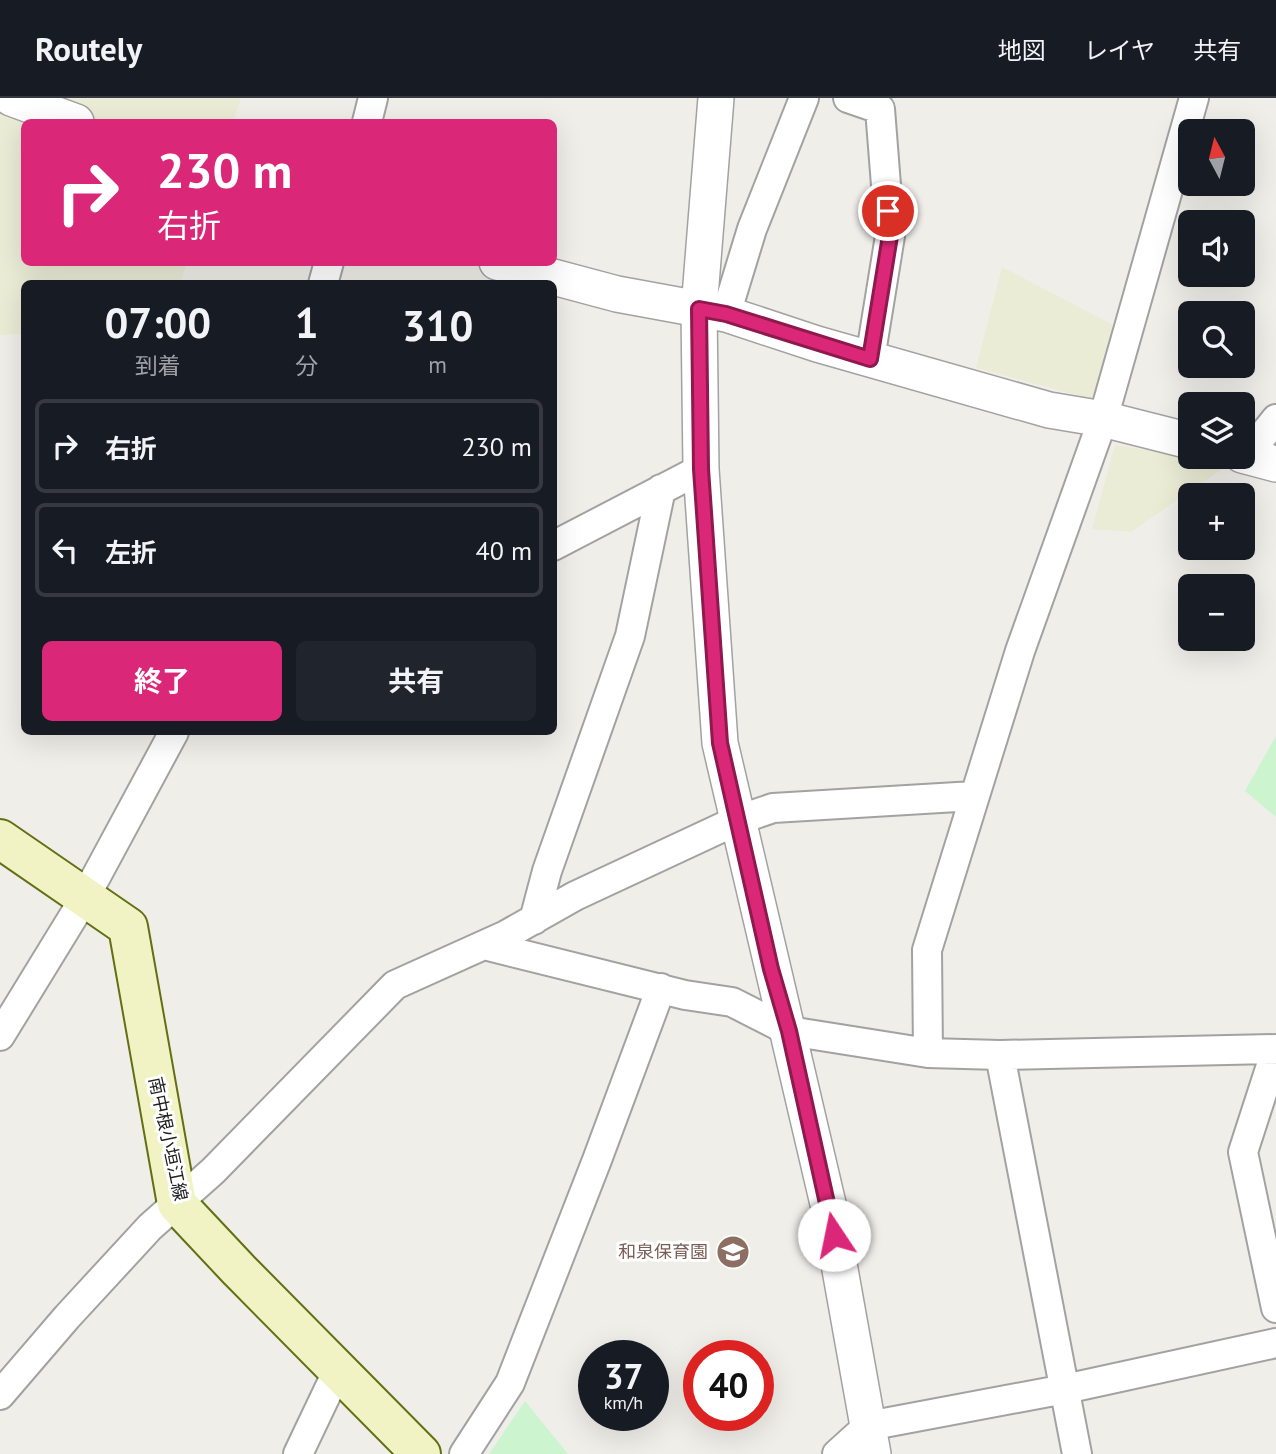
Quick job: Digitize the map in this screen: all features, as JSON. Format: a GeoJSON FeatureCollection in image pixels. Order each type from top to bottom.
{"type":"FeatureCollection","features":[{"type":"Feature","properties":{"kind":"main road","name":"南中根小垣江線"},"geometry":{"type":"LineString","coordinates":[[0,839],[128,927],[177,1204],[421,1454]]}},
{"type":"Feature","properties":{"kind":"street"},"geometry":{"type":"LineString","coordinates":[[11,98],[68,119]]}},
{"type":"Feature","properties":{"kind":"street"},"geometry":{"type":"LineString","coordinates":[[368,119],[373,98]]}},
{"type":"Feature","properties":{"kind":"street"},"geometry":{"type":"LineString","coordinates":[[716,98],[712,312],[701,469],[720,743],[829,1208],[870,1440]]}},
{"type":"Feature","properties":{"kind":"street"},"geometry":{"type":"LineString","coordinates":[[712,312],[752,229],[804,98]]}},
{"type":"Feature","properties":{"kind":"street"},"geometry":{"type":"LineString","coordinates":[[848,98],[880,109],[890,236],[870,359]]}},
{"type":"Feature","properties":{"kind":"street"},"geometry":{"type":"LineString","coordinates":[[928,1053],[927,950],[1020,651],[1103,419],[1194,98]]}},
{"type":"Feature","properties":{"kind":"street"},"geometry":{"type":"LineString","coordinates":[[512,266],[617,294],[712,312],[1049,410],[1103,419],[1178,438]]}},
{"type":"Feature","properties":{"kind":"street"},"geometry":{"type":"LineString","coordinates":[[1255,458],[1276,419]]}},
{"type":"Feature","properties":{"kind":"street"},"geometry":{"type":"LineString","coordinates":[[557,544],[701,469]]}},
{"type":"Feature","properties":{"kind":"street"},"geometry":{"type":"LineString","coordinates":[[534,920],[547,871],[630,636],[662,489]]}},
{"type":"Feature","properties":{"kind":"street"},"geometry":{"type":"LineString","coordinates":[[0,1036],[84,899],[172,735]]}},
{"type":"Feature","properties":{"kind":"street"},"geometry":{"type":"LineString","coordinates":[[0,1395],[150,1227],[177,1204],[394,985],[484,946],[575,896],[738,820],[773,808],[974,796]]}},
{"type":"Feature","properties":{"kind":"street"},"geometry":{"type":"LineString","coordinates":[[484,946],[711,1001],[732,1002],[789,1031],[928,1053],[1000,1055],[1276,1050],[1243,1152],[1276,1308]]}},
{"type":"Feature","properties":{"kind":"street"},"geometry":{"type":"LineString","coordinates":[[464,1454],[510,1382],[661,988]]}},
{"type":"Feature","properties":{"kind":"street"},"geometry":{"type":"LineString","coordinates":[[1000,1055],[1077,1454]]}},
{"type":"Feature","properties":{"kind":"street"},"geometry":{"type":"LineString","coordinates":[[837,1454],[870,1440],[1065,1389],[1276,1343]]}},
{"type":"Feature","properties":{"kind":"street"},"geometry":{"type":"LineString","coordinates":[[298,1454],[338,1370]]}},
{"type":"Feature","properties":{"kind":"green space"},"geometry":{"type":"Polygon","coordinates":[[[0,98],[241,98],[234,119],[21,119],[21,266],[186,266],[181,280],[21,280],[21,334],[0,335],[0,98]]]}},
{"type":"Feature","properties":{"kind":"green space"},"geometry":{"type":"Polygon","coordinates":[[[1002,267],[1117,327],[1095,400],[976,368],[1002,267]]]}},
{"type":"Feature","properties":{"kind":"green space"},"geometry":{"type":"Polygon","coordinates":[[[1115,445],[1178,455],[1178,469],[1222,469],[1202,483],[1178,483],[1178,500],[1131,532],[1092,529],[1115,445]]]}},
{"type":"Feature","properties":{"kind":"green space"},"geometry":{"type":"Polygon","coordinates":[[[1276,736],[1276,817],[1245,791],[1276,736]]]}},
{"type":"Feature","properties":{"kind":"green space"},"geometry":{"type":"Polygon","coordinates":[[[525,1401],[568,1454],[489,1454],[525,1401]]]}},
{"type":"Feature","properties":{"kind":"place","name":"和泉保育園"},"geometry":{"type":"Point","coordinates":[733,1252]}},
{"type":"Feature","properties":{"kind":"route"},"geometry":{"type":"LineString","coordinates":[[834,1235],[789,1031],[771,969],[720,743],[701,469],[699,309],[726,314],[870,359],[890,236],[888,211]]}}]}
